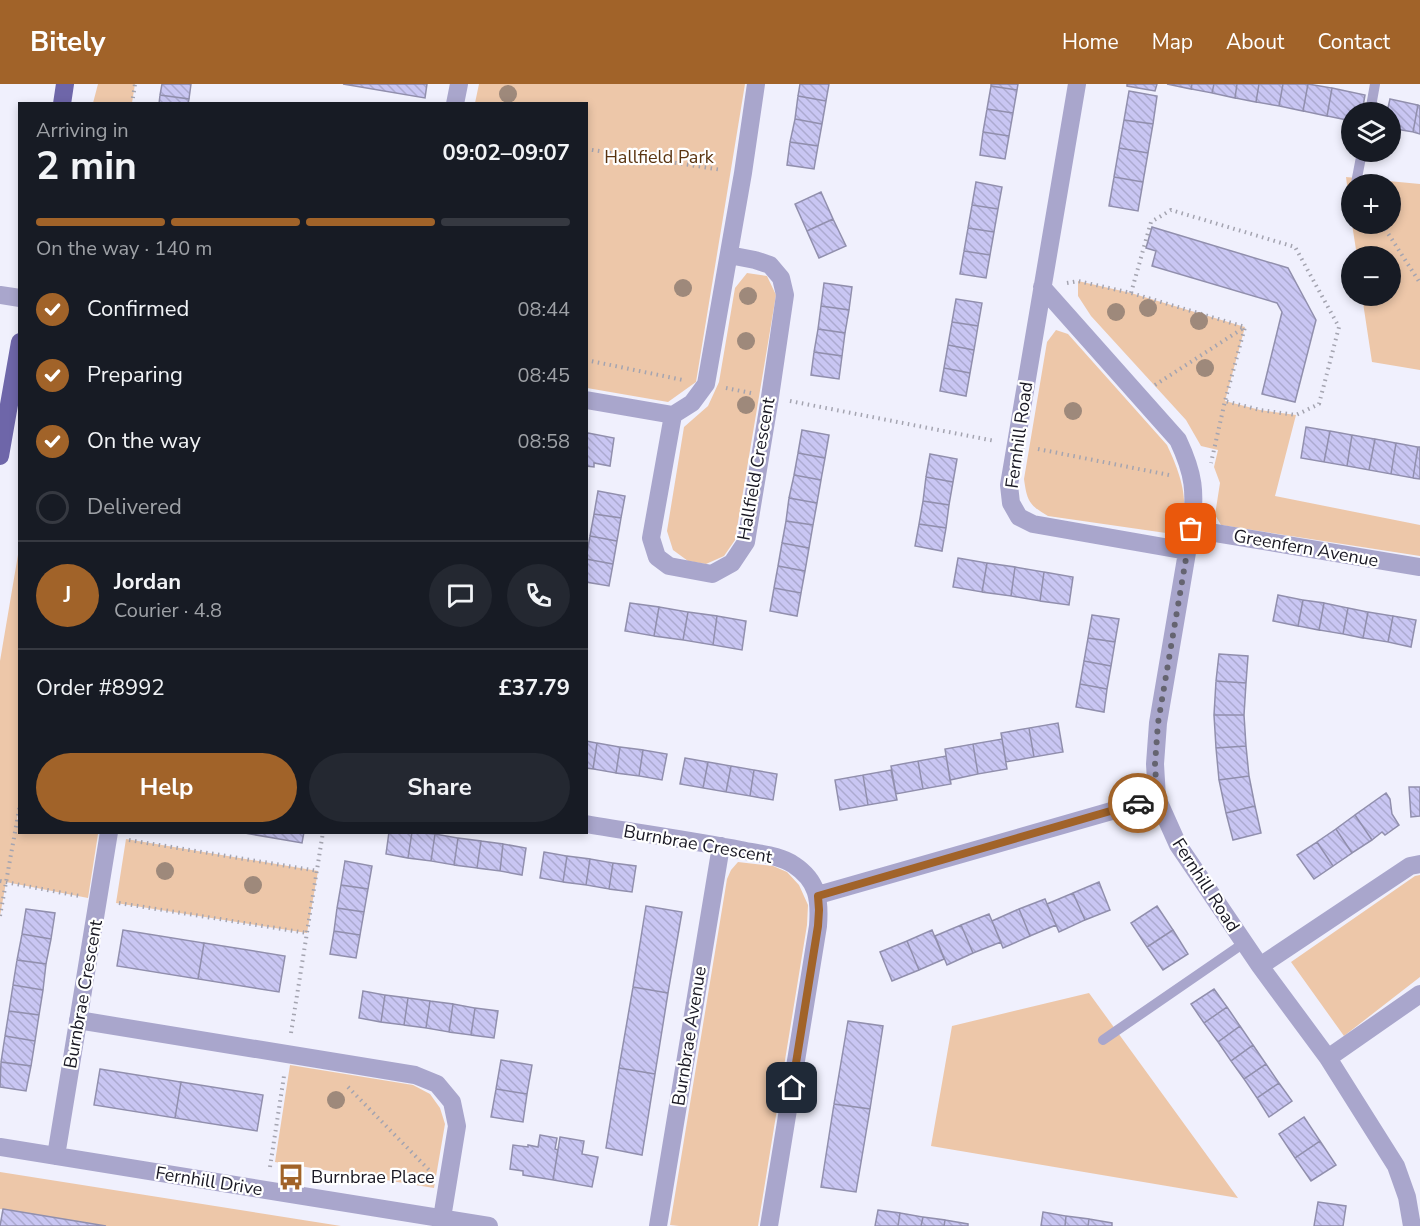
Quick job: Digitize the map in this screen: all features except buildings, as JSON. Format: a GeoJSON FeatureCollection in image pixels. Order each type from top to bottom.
{"type":"FeatureCollection","features":[{"type":"Feature","properties":{"kind":"main road"},"geometry":{"type":"LineString","coordinates":[[62,102],[65,84]]}},
{"type":"Feature","properties":{"kind":"main road"},"geometry":{"type":"LineString","coordinates":[[0,456],[18,353]]}},
{"type":"Feature","properties":{"kind":"street"},"geometry":{"type":"LineString","coordinates":[[455,102],[459,84]]}},
{"type":"Feature","properties":{"kind":"street"},"geometry":{"type":"LineString","coordinates":[[588,400],[673,415],[692,403],[706,384],[743,173],[756,84]]}},
{"type":"Feature","properties":{"kind":"street","name":"Fernhill Road"},"geometry":{"type":"LineString","coordinates":[[1077,84],[1009,484],[1011,502],[1019,517],[1033,524],[1187,551]]}},
{"type":"Feature","properties":{"kind":"street","name":"Hallfield Crescent"},"geometry":{"type":"LineString","coordinates":[[673,415],[651,538],[657,557],[669,566],[712,574],[732,563],[746,542],[785,295],[781,278],[770,266],[755,260],[729,255]]}},
{"type":"Feature","properties":{"kind":"street","name":"Fernhill Road"},"geometry":{"type":"LineString","coordinates":[[1042,287],[1178,440],[1193,480],[1194,504],[1191,529],[1158,723],[1155,764],[1157,798],[1178,845],[1260,966],[1328,1058],[1396,1166],[1407,1197],[1412,1226]]}},
{"type":"Feature","properties":{"kind":"street"},"geometry":{"type":"LineString","coordinates":[[0,295],[18,298]]}},
{"type":"Feature","properties":{"kind":"street","name":"Greenfern Avenue"},"geometry":{"type":"LineString","coordinates":[[1191,529],[1420,567]]}},
{"type":"Feature","properties":{"kind":"street"},"geometry":{"type":"LineString","coordinates":[[769,1226],[818,926],[818,896],[1157,798]]}},
{"type":"Feature","properties":{"kind":"street","name":"Burnbrae Crescent"},"geometry":{"type":"LineString","coordinates":[[588,824],[721,846],[778,858],[794,865],[808,879],[818,896]]}},
{"type":"Feature","properties":{"kind":"street","name":"Burnbrae Crescent"},"geometry":{"type":"LineString","coordinates":[[56,1156],[78,1020],[116,836]]}},
{"type":"Feature","properties":{"kind":"street","name":"Burnbrae Avenue"},"geometry":{"type":"LineString","coordinates":[[658,1226],[721,846]]}},
{"type":"Feature","properties":{"kind":"street"},"geometry":{"type":"LineString","coordinates":[[1260,966],[1410,866],[1420,864]]}},
{"type":"Feature","properties":{"kind":"street"},"geometry":{"type":"LineString","coordinates":[[1328,1058],[1420,994]]}},
{"type":"Feature","properties":{"kind":"street"},"geometry":{"type":"LineString","coordinates":[[78,1020],[415,1075],[437,1084],[452,1102],[457,1126],[442,1218]]}},
{"type":"Feature","properties":{"kind":"street","name":"Fernhill Drive"},"geometry":{"type":"LineString","coordinates":[[0,1147],[489,1226]]}},
{"type":"Feature","properties":{"kind":"lane"},"geometry":{"type":"LineString","coordinates":[[1372,102],[1375,84]]}},
{"type":"Feature","properties":{"kind":"lane"},"geometry":{"type":"LineString","coordinates":[[1104,1040],[1244,943]]}},
{"type":"Feature","properties":{"kind":"path"},"geometry":{"type":"LineString","coordinates":[[132,102],[135,84]]}},
{"type":"Feature","properties":{"kind":"path"},"geometry":{"type":"LineString","coordinates":[[588,149],[743,173]]}},
{"type":"Feature","properties":{"kind":"path"},"geometry":{"type":"LineString","coordinates":[[1131,293],[1151,222],[1171,210],[1295,247],[1339,327],[1319,404],[1296,415],[1260,410],[1225,401]]}},
{"type":"Feature","properties":{"kind":"path"},"geometry":{"type":"LineString","coordinates":[[1388,234],[1420,283]]}},
{"type":"Feature","properties":{"kind":"path"},"geometry":{"type":"LineString","coordinates":[[1042,287],[1078,281],[1131,293],[1245,327]]}},
{"type":"Feature","properties":{"kind":"path"},"geometry":{"type":"LineString","coordinates":[[1139,397],[1245,327]]}},
{"type":"Feature","properties":{"kind":"path"},"geometry":{"type":"LineString","coordinates":[[1210,468],[1245,327]]}},
{"type":"Feature","properties":{"kind":"path"},"geometry":{"type":"LineString","coordinates":[[588,360],[1193,480]]}},
{"type":"Feature","properties":{"kind":"path"},"geometry":{"type":"LineString","coordinates":[[0,916],[18,820]]}},
{"type":"Feature","properties":{"kind":"path"},"geometry":{"type":"LineString","coordinates":[[270,1167],[323,834]]}},
{"type":"Feature","properties":{"kind":"path"},"geometry":{"type":"LineString","coordinates":[[116,836],[318,871]]}},
{"type":"Feature","properties":{"kind":"path"},"geometry":{"type":"LineString","coordinates":[[0,881],[87,898]]}},
{"type":"Feature","properties":{"kind":"path"},"geometry":{"type":"LineString","coordinates":[[112,903],[307,933]]}},
{"type":"Feature","properties":{"kind":"path"},"geometry":{"type":"LineString","coordinates":[[326,1061],[436,1177],[446,1195]]}},
{"type":"Feature","properties":{"kind":"green space"},"geometry":{"type":"Polygon","coordinates":[[[98,84],[135,84],[132,102],[93,102],[98,84]]]}},
{"type":"Feature","properties":{"kind":"green space","name":"Hallfield Park"},"geometry":{"type":"Polygon","coordinates":[[[479,84],[745,84],[696,382],[668,402],[588,388],[588,102],[475,102],[479,84]]]}},
{"type":"Feature","properties":{"kind":"green space"},"geometry":{"type":"Polygon","coordinates":[[[1401,182],[1420,184],[1420,370],[1372,362],[1364,306],[1401,306],[1401,246],[1355,246],[1354,234],[1401,234],[1401,182]]]}},
{"type":"Feature","properties":{"kind":"green space"},"geometry":{"type":"Polygon","coordinates":[[[747,273],[767,276],[776,295],[735,540],[724,556],[706,564],[688,561],[673,550],[667,531],[684,427],[708,406],[719,382],[735,288],[747,273]]]}},
{"type":"Feature","properties":{"kind":"green space"},"geometry":{"type":"Polygon","coordinates":[[[1078,281],[1131,293],[1245,327],[1225,401],[1260,410],[1296,415],[1275,496],[1420,525],[1420,556],[1221,525],[1215,515],[1220,483],[1214,467],[1218,450],[1201,446],[1186,420],[1091,316],[1078,296],[1078,281]]]}},
{"type":"Feature","properties":{"kind":"green space"},"geometry":{"type":"Polygon","coordinates":[[[1056,330],[1068,334],[1167,445],[1179,474],[1184,496],[1182,516],[1178,525],[1172,530],[1166,533],[1048,516],[1030,502],[1024,479],[1047,342],[1056,330]]]}},
{"type":"Feature","properties":{"kind":"green space"},"geometry":{"type":"Polygon","coordinates":[[[18,555],[18,834],[98,834],[88,898],[6,882],[0,916],[0,661],[18,555]]]}},
{"type":"Feature","properties":{"kind":"green space"},"geometry":{"type":"Polygon","coordinates":[[[126,839],[318,871],[307,933],[116,903],[126,839]]]}},
{"type":"Feature","properties":{"kind":"green space"},"geometry":{"type":"Polygon","coordinates":[[[738,862],[773,866],[787,872],[799,885],[808,905],[807,925],[758,1226],[670,1225],[727,879],[738,862]]]}},
{"type":"Feature","properties":{"kind":"green space"},"geometry":{"type":"Polygon","coordinates":[[[1420,875],[1420,977],[1344,1036],[1291,962],[1415,876],[1420,875]]]}},
{"type":"Feature","properties":{"kind":"green space"},"geometry":{"type":"Polygon","coordinates":[[[1089,993],[1238,1198],[931,1146],[952,1026],[1089,993]]]}},
{"type":"Feature","properties":{"kind":"green space"},"geometry":{"type":"Polygon","coordinates":[[[290,1065],[413,1085],[430,1094],[440,1108],[445,1124],[434,1188],[275,1162],[290,1065]]]}},
{"type":"Feature","properties":{"kind":"green space"},"geometry":{"type":"Polygon","coordinates":[[[0,1172],[341,1226],[106,1226],[0,1209],[0,1172]]]}},
{"type":"Feature","properties":{"kind":"way so far"},"geometry":{"type":"LineString","coordinates":[[1138,803],[1157,798],[1155,764],[1158,723],[1191,529]]}},
{"type":"Feature","properties":{"kind":"place","name":"Burnbrae Place"},"geometry":{"type":"Point","coordinates":[291,1177]}},
{"type":"Feature","properties":{"kind":"route"},"geometry":{"type":"LineString","coordinates":[[792,1088],[818,926],[818,896],[1138,803]]}}]}
